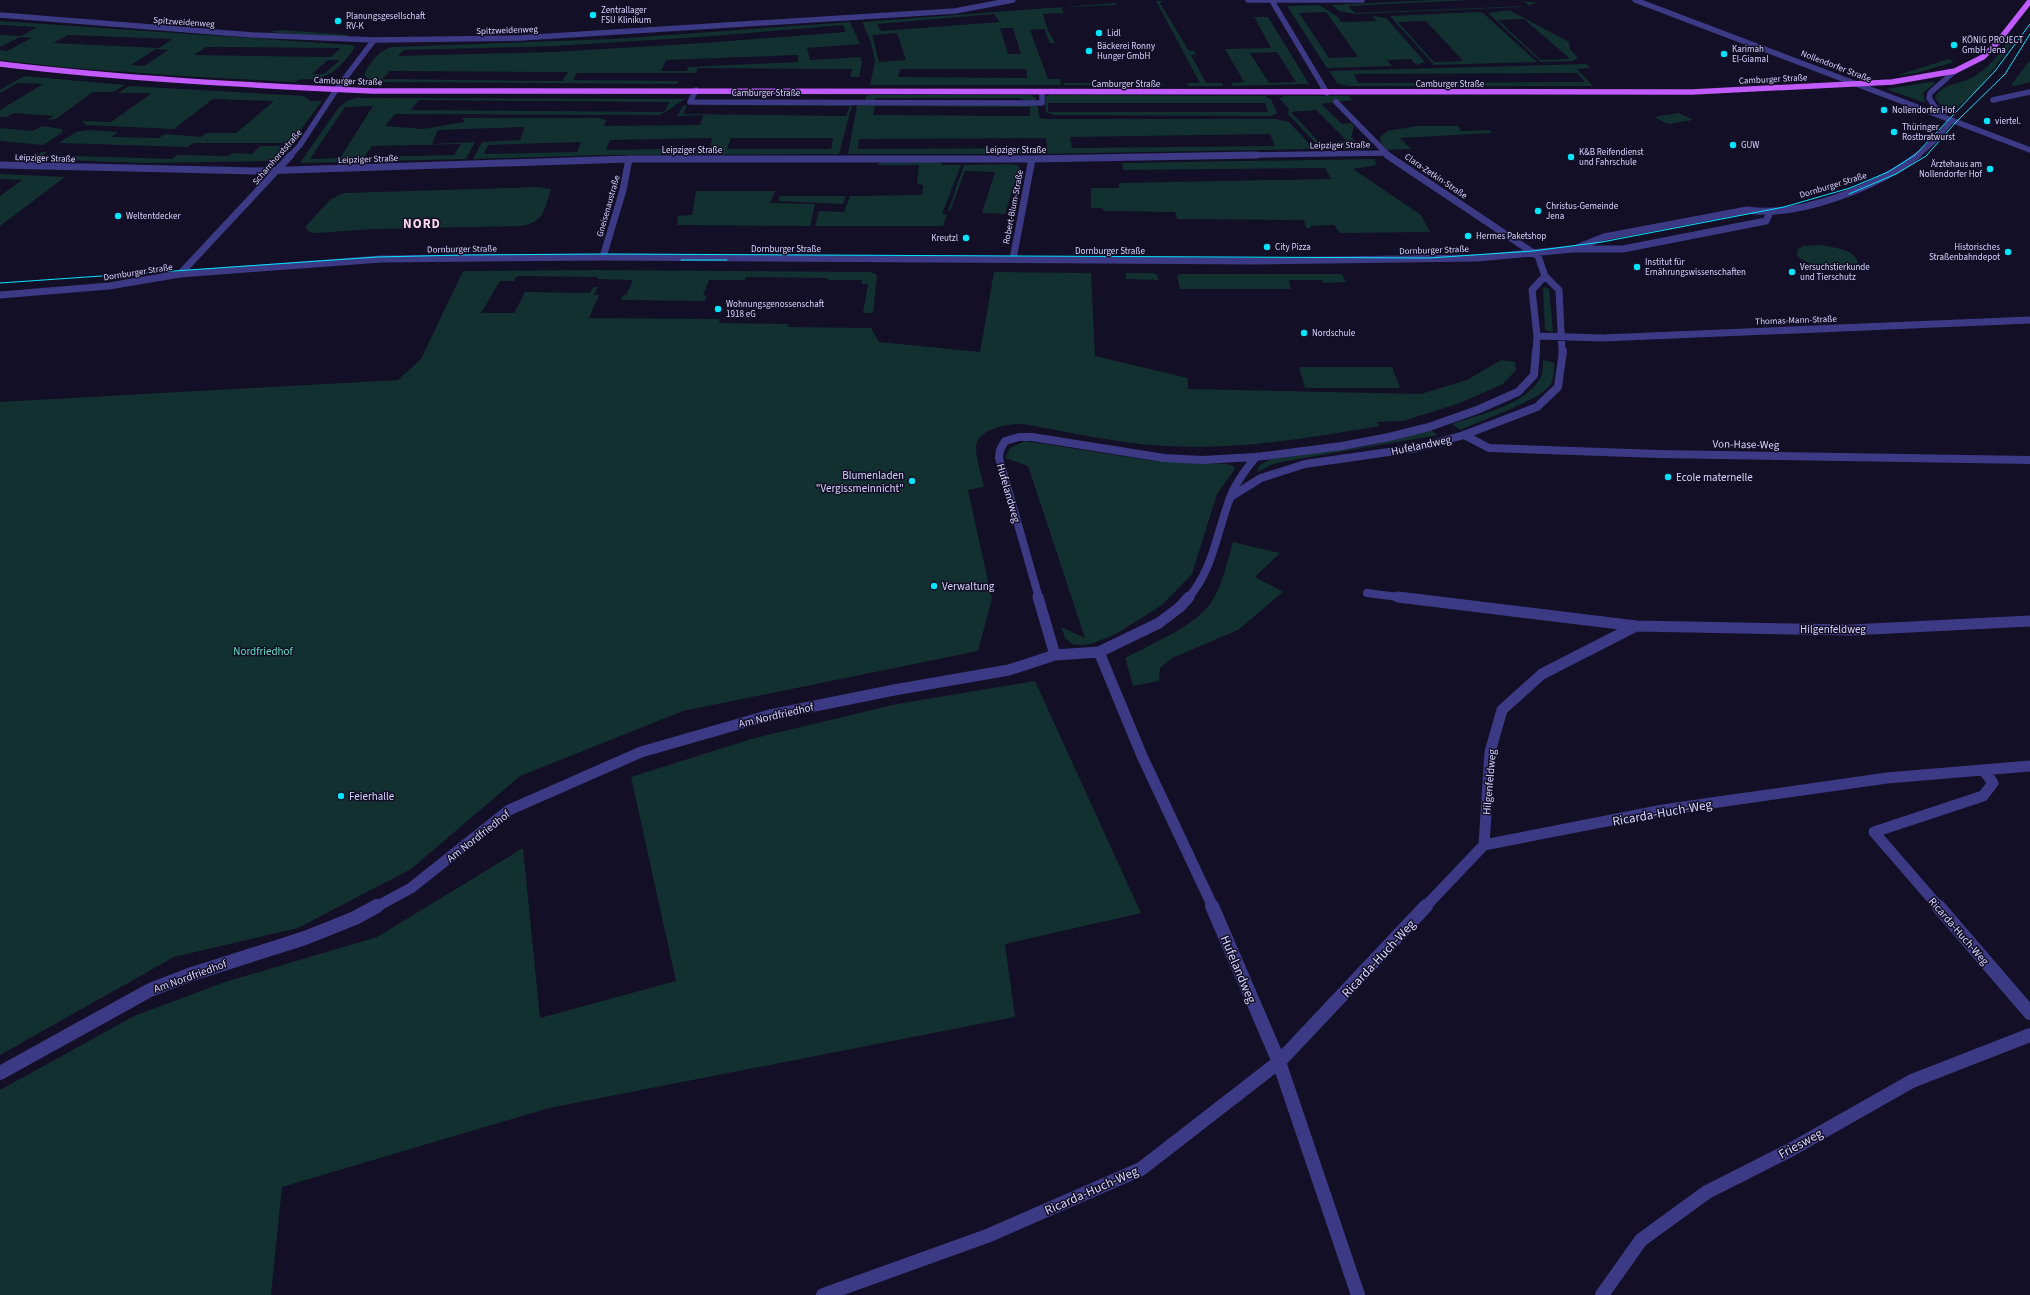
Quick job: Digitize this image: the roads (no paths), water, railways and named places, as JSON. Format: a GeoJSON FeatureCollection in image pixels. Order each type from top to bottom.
{"type":"FeatureCollection","features":[{"type":"Feature","properties":{"kind":"main road"},"geometry":{"type":"LineString","coordinates":[[1858,84],[1892,82],[1955,71],[1976,62],[1997,43],[2030,1]]}},
{"type":"Feature","properties":{"kind":"main road","name":"Camburger Straße"},"geometry":{"type":"LineString","coordinates":[[0,64],[154,80],[336,90],[1327,93],[1692,92],[1858,84]]}},
{"type":"Feature","properties":{"kind":"street","name":"Spitzweidenweg"},"geometry":{"type":"LineString","coordinates":[[0,15],[60,21],[252,35],[374,40],[520,38],[955,11],[1013,0]]}},
{"type":"Feature","properties":{"kind":"street"},"geometry":{"type":"LineString","coordinates":[[1248,0],[1362,0]]}},
{"type":"Feature","properties":{"kind":"street","name":"Nollendorfer Straße"},"geometry":{"type":"LineString","coordinates":[[1635,0],[2030,150]]}},
{"type":"Feature","properties":{"kind":"street"},"geometry":{"type":"LineString","coordinates":[[1272,1],[1327,93]]}},
{"type":"Feature","properties":{"kind":"street","name":"Scharnhorststraße"},"geometry":{"type":"LineString","coordinates":[[180,274],[278,171],[308,135],[336,90],[374,40]]}},
{"type":"Feature","properties":{"kind":"street"},"geometry":{"type":"LineString","coordinates":[[1952,120],[1935,107],[1929,98],[1930,93],[1955,71]]}},
{"type":"Feature","properties":{"kind":"street","name":"Camburger Straße"},"geometry":{"type":"LineString","coordinates":[[696,90],[690,102],[1042,103],[1042,92]]}},
{"type":"Feature","properties":{"kind":"street"},"geometry":{"type":"LineString","coordinates":[[856,102],[862,91]]}},
{"type":"Feature","properties":{"kind":"street"},"geometry":{"type":"LineString","coordinates":[[1993,100],[2030,92]]}},
{"type":"Feature","properties":{"kind":"street","name":"Clara-Zetkin-Straße"},"geometry":{"type":"LineString","coordinates":[[1336,102],[1384,153],[1536,253]]}},
{"type":"Feature","properties":{"kind":"street","name":"Dornburger Straße"},"geometry":{"type":"LineString","coordinates":[[1573,249],[1604,237],[1747,210],[1770,212],[1846,193],[1897,171],[1925,150],[1952,120]]}},
{"type":"Feature","properties":{"kind":"street","name":"Leipziger Straße"},"geometry":{"type":"LineString","coordinates":[[0,165],[278,171],[629,159],[1032,159],[1384,153]]}},
{"type":"Feature","properties":{"kind":"street","name":"Gneisenaustraße"},"geometry":{"type":"LineString","coordinates":[[603,257],[623,190],[629,159]]}},
{"type":"Feature","properties":{"kind":"street","name":"Robert-Blum-Straße"},"geometry":{"type":"LineString","coordinates":[[1013,259],[1032,159]]}},
{"type":"Feature","properties":{"kind":"street","name":"Dornburger Straße"},"geometry":{"type":"LineString","coordinates":[[0,295],[109,286],[180,274],[381,259],[603,257],[1414,260],[1536,253],[1573,249],[1623,249],[1766,221],[1770,212]]}},
{"type":"Feature","properties":{"kind":"street","name":"Hufelandweg"},"geometry":{"type":"LineString","coordinates":[[1230,497],[1261,478],[1305,464],[1417,448],[1464,436],[1537,407],[1558,387],[1562,365],[1564,338],[1559,290],[1545,276],[1536,253]]}},
{"type":"Feature","properties":{"kind":"street","name":"Hufelandweg"},"geometry":{"type":"LineString","coordinates":[[1055,655],[999,458],[1002,443],[1006,439],[1032,437],[1164,458],[1202,460],[1256,457],[1342,446],[1389,437],[1429,427],[1477,410],[1518,392],[1534,375],[1537,336],[1532,290],[1545,276]]}},
{"type":"Feature","properties":{"kind":"street","name":"Thomas-Mann-Straße"},"geometry":{"type":"LineString","coordinates":[[1564,338],[2030,320]]}},
{"type":"Feature","properties":{"kind":"street"},"geometry":{"type":"LineString","coordinates":[[1537,336],[1564,338]]}},
{"type":"Feature","properties":{"kind":"street","name":"Von-Hase-Weg"},"geometry":{"type":"LineString","coordinates":[[1464,436],[1489,448],[1666,454],[2030,460]]}},
{"type":"Feature","properties":{"kind":"street"},"geometry":{"type":"LineString","coordinates":[[1055,655],[1099,652],[1159,623],[1180,607],[1190,595],[1206,570],[1230,497],[1245,470],[1256,457]]}},
{"type":"Feature","properties":{"kind":"street","name":"Hilgenfeldweg"},"geometry":{"type":"LineString","coordinates":[[1367,593],[1636,626],[1850,630],[2030,621]]}},
{"type":"Feature","properties":{"kind":"street","name":"Hilgenfeldweg"},"geometry":{"type":"LineString","coordinates":[[1484,846],[1490,752],[1502,710],[1542,674],[1636,626]]}},
{"type":"Feature","properties":{"kind":"street","name":"Hufelandweg"},"geometry":{"type":"LineString","coordinates":[[1099,652],[1142,756],[1204,887],[1279,1062],[1358,1295]]}},
{"type":"Feature","properties":{"kind":"street","name":"Am Nordfriedhof"},"geometry":{"type":"LineString","coordinates":[[0,1073],[150,990],[189,974],[305,938],[355,918],[411,888],[509,810],[641,752],[770,715],[894,690],[1009,670],[1055,655]]}},
{"type":"Feature","properties":{"kind":"street","name":"Ricarda-Huch-Weg"},"geometry":{"type":"LineString","coordinates":[[822,1295],[987,1236],[1141,1169],[1279,1062],[1484,846],[1663,810],[1887,778],[2030,766]]}},
{"type":"Feature","properties":{"kind":"street","name":"Ricarda-Huch-Weg"},"geometry":{"type":"LineString","coordinates":[[1984,771],[1993,783],[1983,796],[1874,832],[2030,1013]]}},
{"type":"Feature","properties":{"kind":"street","name":"Friesweg"},"geometry":{"type":"LineString","coordinates":[[1602,1295],[1641,1240],[1707,1192],[1792,1149],[1912,1081],[2030,1035]]}},
{"type":"Feature","properties":{"kind":"tram line"},"geometry":{"type":"LineString","coordinates":[[0,283],[377,257],[464,255],[604,254],[1429,258],[1533,251],[1602,242],[1784,207],[1850,188],[1888,172],[1915,155],[1995,71],[2030,24]]}},
{"type":"Feature","properties":{"kind":"tram line"},"geometry":{"type":"LineString","coordinates":[[1849,194],[1896,174],[1926,156],[1956,122],[2005,74],[2030,34]]}},
{"type":"Feature","properties":{"kind":"tram line"},"geometry":{"type":"LineString","coordinates":[[681,260],[727,260]]}},
{"type":"Feature","properties":{"kind":"place","name":"Zentrallager FSU Klinikum"},"geometry":{"type":"Point","coordinates":[593,15]}},
{"type":"Feature","properties":{"kind":"place","name":"Planungsgesellschaft RV-K"},"geometry":{"type":"Point","coordinates":[338,21]}},
{"type":"Feature","properties":{"kind":"place","name":"Lidl"},"geometry":{"type":"Point","coordinates":[1099,33]}},
{"type":"Feature","properties":{"kind":"place","name":"KÖNIG PROJECT GmbH Jena"},"geometry":{"type":"Point","coordinates":[1954,45]}},
{"type":"Feature","properties":{"kind":"place","name":"Bäckerei Ronny Hunger GmbH"},"geometry":{"type":"Point","coordinates":[1089,51]}},
{"type":"Feature","properties":{"kind":"place","name":"Karimah El-Giamal"},"geometry":{"type":"Point","coordinates":[1724,54]}},
{"type":"Feature","properties":{"kind":"place","name":"Nollendorfer Hof"},"geometry":{"type":"Point","coordinates":[1884,110]}},
{"type":"Feature","properties":{"kind":"place","name":"viertel."},"geometry":{"type":"Point","coordinates":[1987,121]}},
{"type":"Feature","properties":{"kind":"place","name":"Thüringer Rostbratwurst"},"geometry":{"type":"Point","coordinates":[1894,132]}},
{"type":"Feature","properties":{"kind":"place","name":"GUW"},"geometry":{"type":"Point","coordinates":[1733,145]}},
{"type":"Feature","properties":{"kind":"place","name":"K&B Reifendienst und Fahrschule"},"geometry":{"type":"Point","coordinates":[1571,157]}},
{"type":"Feature","properties":{"kind":"place","name":"Ärztehaus am Nollendorfer Hof"},"geometry":{"type":"Point","coordinates":[1990,169]}},
{"type":"Feature","properties":{"kind":"place","name":"Christus-Gemeinde Jena"},"geometry":{"type":"Point","coordinates":[1538,211]}},
{"type":"Feature","properties":{"kind":"place","name":"Weltentdecker"},"geometry":{"type":"Point","coordinates":[118,216]}},
{"type":"Feature","properties":{"kind":"place","name":"Hermes Paketshop"},"geometry":{"type":"Point","coordinates":[1468,236]}},
{"type":"Feature","properties":{"kind":"place","name":"Kreutzl"},"geometry":{"type":"Point","coordinates":[966,238]}},
{"type":"Feature","properties":{"kind":"place","name":"City Pizza"},"geometry":{"type":"Point","coordinates":[1267,247]}},
{"type":"Feature","properties":{"kind":"place","name":"Historisches Straßenbahndepot"},"geometry":{"type":"Point","coordinates":[2008,252]}},
{"type":"Feature","properties":{"kind":"place","name":"Institut für Ernährungswissenschaften"},"geometry":{"type":"Point","coordinates":[1637,267]}},
{"type":"Feature","properties":{"kind":"place","name":"Versuchstierkunde und Tierschutz"},"geometry":{"type":"Point","coordinates":[1792,272]}},
{"type":"Feature","properties":{"kind":"place","name":"Wohnungsgenossenschaft 1918 eG"},"geometry":{"type":"Point","coordinates":[718,309]}},
{"type":"Feature","properties":{"kind":"place","name":"Nordschule"},"geometry":{"type":"Point","coordinates":[1304,333]}},
{"type":"Feature","properties":{"kind":"place","name":"Ecole maternelle"},"geometry":{"type":"Point","coordinates":[1668,477]}},
{"type":"Feature","properties":{"kind":"place","name":"Blumenladen \"Vergissmeinnicht\""},"geometry":{"type":"Point","coordinates":[912,481]}},
{"type":"Feature","properties":{"kind":"place","name":"Verwaltung"},"geometry":{"type":"Point","coordinates":[934,586]}},
{"type":"Feature","properties":{"kind":"place","name":"Feierhalle"},"geometry":{"type":"Point","coordinates":[341,796]}},
{"type":"Feature","properties":{"kind":"district","name":"NORD"},"geometry":{"type":"Point","coordinates":[422,223]}},
{"type":"Feature","properties":{"kind":"park label","name":"Nordfriedhof"},"geometry":{"type":"Point","coordinates":[263,651]}}]}
